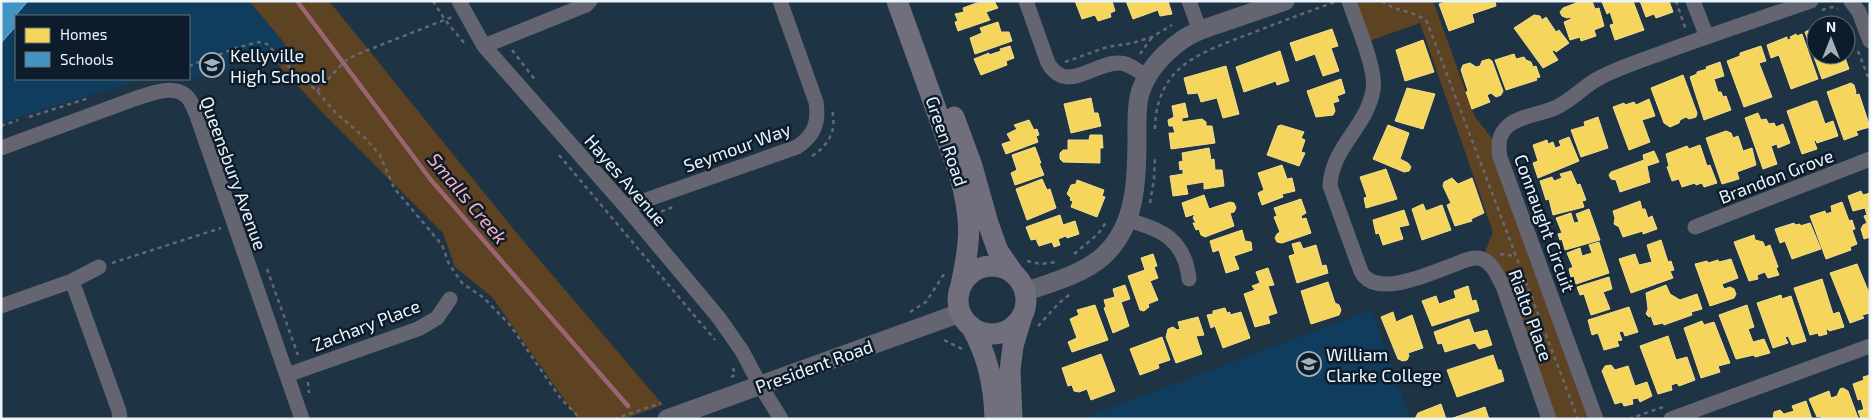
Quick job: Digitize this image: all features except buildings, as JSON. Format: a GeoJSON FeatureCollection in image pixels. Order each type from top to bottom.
{"type":"FeatureCollection","features":[{"type":"Feature","properties":{"kind":"main road","name":"Green Road"},"geometry":{"type":"LineString","coordinates":[[896,1],[959,173],[967,201],[970,227],[968,256],[954,278],[958,300],[966,320]]}},
{"type":"Feature","properties":{"kind":"main road","name":"Green Road"},"geometry":{"type":"LineString","coordinates":[[912,1],[972,166],[998,251],[1019,267],[1021,282],[1025,292]]}},
{"type":"Feature","properties":{"kind":"main road"},"geometry":{"type":"LineString","coordinates":[[954,278],[965,278],[979,268],[990,266],[1004,268],[1019,267]]}},
{"type":"Feature","properties":{"kind":"main road"},"geometry":{"type":"LineString","coordinates":[[1012,419],[1010,370],[1013,346],[1030,322],[1025,292]]}},
{"type":"Feature","properties":{"kind":"main road"},"geometry":{"type":"LineString","coordinates":[[966,320],[983,332],[998,333],[1010,329],[1018,321],[1030,322]]}},
{"type":"Feature","properties":{"kind":"main road"},"geometry":{"type":"LineString","coordinates":[[966,320],[978,338],[991,372],[995,394],[995,419]]}},
{"type":"Feature","properties":{"kind":"street"},"geometry":{"type":"LineString","coordinates":[[477,48],[586,5],[590,1]]}},
{"type":"Feature","properties":{"kind":"street","name":"Seymour Way"},"geometry":{"type":"LineString","coordinates":[[626,207],[798,147],[808,140],[818,115],[816,102],[780,1]]}},
{"type":"Feature","properties":{"kind":"street"},"geometry":{"type":"LineString","coordinates":[[1026,1],[1048,64],[1054,72],[1070,78],[1114,63],[1121,63],[1140,72]]}},
{"type":"Feature","properties":{"kind":"street"},"geometry":{"type":"LineString","coordinates":[[1140,72],[1160,59],[1184,39],[1194,16],[1285,1]]}},
{"type":"Feature","properties":{"kind":"street","name":"Rialto Place"},"geometry":{"type":"LineString","coordinates":[[1349,1],[1372,73],[1374,88],[1369,104],[1360,121],[1336,158],[1331,172],[1330,186],[1358,266],[1364,277],[1374,283],[1388,285],[1403,282],[1470,259],[1482,259],[1488,263],[1494,268],[1503,286],[1548,419]]}},
{"type":"Feature","properties":{"kind":"street"},"geometry":{"type":"LineString","coordinates":[[1694,1],[1707,36]]}},
{"type":"Feature","properties":{"kind":"street","name":"Hayes Avenue"},"geometry":{"type":"LineString","coordinates":[[462,6],[477,48],[626,207],[719,318],[742,351],[760,386],[781,419]]}},
{"type":"Feature","properties":{"kind":"street"},"geometry":{"type":"LineString","coordinates":[[1847,6],[1859,12],[1863,44]]}},
{"type":"Feature","properties":{"kind":"street","name":"Connaught Circuit"},"geometry":{"type":"LineString","coordinates":[[1596,419],[1500,157],[1498,146],[1503,130],[1509,124],[1554,109],[1599,78],[1608,74],[1707,36],[1812,7]]}},
{"type":"Feature","properties":{"kind":"street"},"geometry":{"type":"LineString","coordinates":[[1025,292],[1072,274],[1101,258],[1123,232],[1134,201],[1140,72]]}},
{"type":"Feature","properties":{"kind":"street","name":"Queensbury Avenue"},"geometry":{"type":"LineString","coordinates":[[1,148],[134,99],[161,91],[176,91],[185,95],[194,109],[302,419]]}},
{"type":"Feature","properties":{"kind":"street","name":"Brandon Grove"},"geometry":{"type":"LineString","coordinates":[[1695,227],[1870,160]]}},
{"type":"Feature","properties":{"kind":"street"},"geometry":{"type":"LineString","coordinates":[[1126,220],[1166,235],[1176,244],[1184,256],[1190,279]]}},
{"type":"Feature","properties":{"kind":"street"},"geometry":{"type":"LineString","coordinates":[[1,306],[72,281],[99,267]]}},
{"type":"Feature","properties":{"kind":"street"},"geometry":{"type":"LineString","coordinates":[[72,281],[119,410],[120,419]]}},
{"type":"Feature","properties":{"kind":"street","name":"Zachary Place"},"geometry":{"type":"LineString","coordinates":[[288,375],[418,329],[436,318],[450,299]]}},
{"type":"Feature","properties":{"kind":"street","name":"President Road"},"geometry":{"type":"LineString","coordinates":[[667,419],[760,386],[966,320]]}},
{"type":"Feature","properties":{"kind":"street"},"geometry":{"type":"LineString","coordinates":[[1671,419],[1870,346]]}},
{"type":"Feature","properties":{"kind":"path"},"geometry":{"type":"LineString","coordinates":[[433,1],[444,20],[477,48]]}},
{"type":"Feature","properties":{"kind":"path"},"geometry":{"type":"LineString","coordinates":[[1155,135],[1155,119],[1162,94],[1173,76],[1186,62],[1206,51],[1336,1]]}},
{"type":"Feature","properties":{"kind":"path"},"geometry":{"type":"LineString","coordinates":[[1382,1],[1390,6],[1422,17],[1427,22],[1578,419]]}},
{"type":"Feature","properties":{"kind":"path"},"geometry":{"type":"LineString","coordinates":[[317,91],[345,61],[444,20],[462,6]]}},
{"type":"Feature","properties":{"kind":"path"},"geometry":{"type":"LineString","coordinates":[[1812,7],[1847,6]]}},
{"type":"Feature","properties":{"kind":"path"},"geometry":{"type":"LineString","coordinates":[[1054,72],[1065,61],[1107,47],[1132,43],[1152,37],[1194,16]]}},
{"type":"Feature","properties":{"kind":"path"},"geometry":{"type":"LineString","coordinates":[[1140,72],[1141,52],[1152,37]]}},
{"type":"Feature","properties":{"kind":"path"},"geometry":{"type":"LineString","coordinates":[[190,66],[239,46],[259,42],[267,44],[295,73],[317,91],[336,113],[365,138],[380,155],[394,188],[442,245],[448,264],[462,283],[484,298],[510,326],[561,399],[581,419]]}},
{"type":"Feature","properties":{"kind":"path"},"geometry":{"type":"LineString","coordinates":[[1863,44],[1870,82]]}},
{"type":"Feature","properties":{"kind":"path"},"geometry":{"type":"LineString","coordinates":[[804,159],[823,149],[832,135],[834,127],[833,113],[830,105]]}},
{"type":"Feature","properties":{"kind":"path"},"geometry":{"type":"LineString","coordinates":[[1,126],[18,120]]}},
{"type":"Feature","properties":{"kind":"path"},"geometry":{"type":"LineString","coordinates":[[1478,154],[1498,146]]}},
{"type":"Feature","properties":{"kind":"path"},"geometry":{"type":"LineString","coordinates":[[559,155],[718,344]]}},
{"type":"Feature","properties":{"kind":"path"},"geometry":{"type":"LineString","coordinates":[[1070,257],[1087,245],[1098,234],[1126,220],[1153,194],[1155,155]]}},
{"type":"Feature","properties":{"kind":"path"},"geometry":{"type":"LineString","coordinates":[[656,218],[660,212],[678,206]]}},
{"type":"Feature","properties":{"kind":"path"},"geometry":{"type":"LineString","coordinates":[[99,267],[234,225]]}},
{"type":"Feature","properties":{"kind":"path"},"geometry":{"type":"LineString","coordinates":[[1494,251],[1509,256],[1516,256]]}},
{"type":"Feature","properties":{"kind":"path"},"geometry":{"type":"LineString","coordinates":[[1019,267],[1058,262]]}},
{"type":"Feature","properties":{"kind":"path"},"geometry":{"type":"LineString","coordinates":[[905,315],[926,302],[954,278]]}},
{"type":"Feature","properties":{"kind":"path"},"geometry":{"type":"LineString","coordinates":[[1030,322],[1072,293]]}},
{"type":"Feature","properties":{"kind":"path"},"geometry":{"type":"LineString","coordinates":[[733,365],[735,374]]}},
{"type":"Feature","properties":{"kind":"path"},"geometry":{"type":"LineString","coordinates":[[614,419],[622,416],[623,419]]}},
{"type":"Feature","properties":{"kind":"shaded area","name":"Kellyville High School"},"geometry":{"type":"Polygon","coordinates":[[[1,1],[249,1],[286,45],[182,83],[181,80],[190,80],[190,15],[15,15],[15,80],[139,80],[1,123],[1,1]]]}},
{"type":"Feature","properties":{"kind":"shaded area"},"geometry":{"type":"Polygon","coordinates":[[[249,1],[329,1],[520,237],[663,405],[624,419],[578,419],[492,297],[455,267],[443,233],[323,113],[270,56],[286,45],[249,1]]]}},
{"type":"Feature","properties":{"kind":"shaded area"},"geometry":{"type":"Polygon","coordinates":[[[1349,1],[1433,1],[1475,117],[1498,146],[1596,419],[1549,419],[1503,286],[1482,259],[1493,232],[1420,23],[1363,43],[1349,1]]]}},
{"type":"Feature","properties":{"kind":"shaded area","name":"William Clarke College"},"geometry":{"type":"Polygon","coordinates":[[[1371,310],[1410,419],[1082,419],[1371,310]]]}},
{"type":"Feature","properties":{"kind":"waterway","name":"Smalls Creek"},"geometry":{"type":"LineString","coordinates":[[297,1],[431,180],[628,406]]}},
{"type":"Feature","properties":{"kind":"place","name":"Kellyville High School"},"geometry":{"type":"Point","coordinates":[212,65]}},
{"type":"Feature","properties":{"kind":"place","name":"William Clarke College"},"geometry":{"type":"Point","coordinates":[1309,364]}}]}
